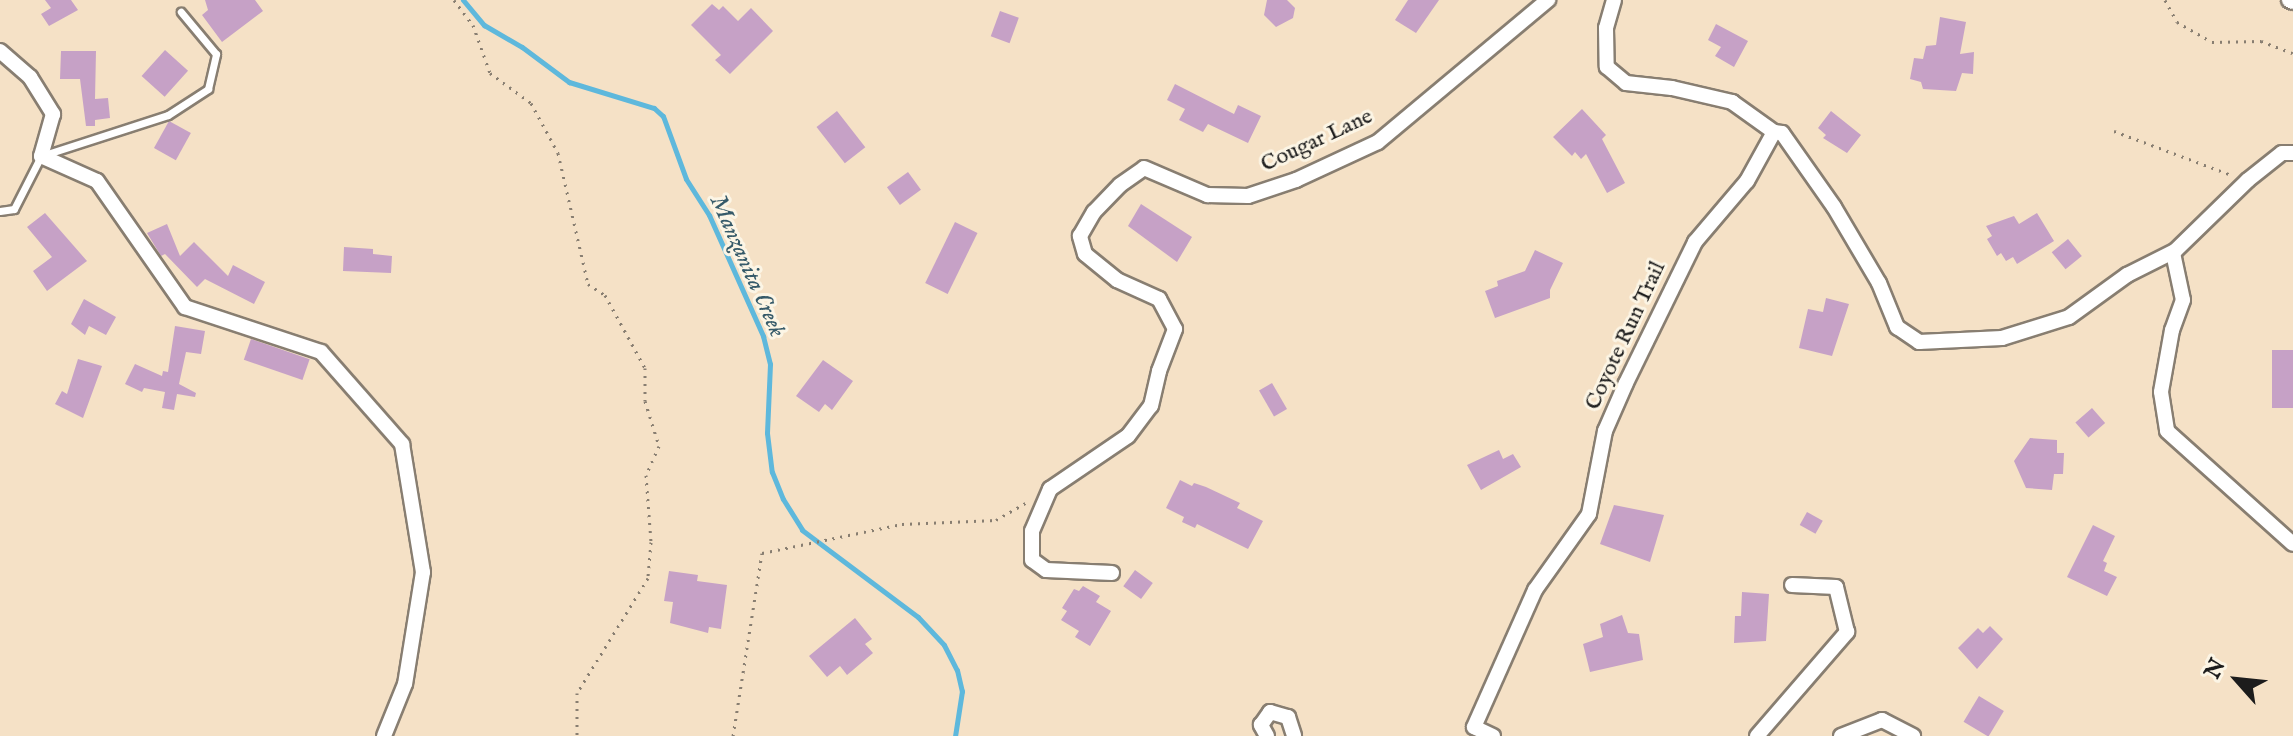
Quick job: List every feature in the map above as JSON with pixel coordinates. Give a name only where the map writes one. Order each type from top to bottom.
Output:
[{"type":"street","name":"Cougar Lane","points":[[1050,489],[1128,436],[1151,406],[1159,371],[1175,329],[1159,299],[1117,280],[1085,254],[1080,236],[1094,212],[1120,185],[1144,168],[1207,195],[1248,196],[1296,180],[1378,142],[1548,0]]},
{"type":"street","points":[[1614,0],[1606,28],[1607,67],[1626,83],[1672,88],[1732,102],[1778,132],[1872,270],[1897,327],[1919,342],[2002,338],[2069,317],[2127,275],[2173,253],[2248,180],[2282,153],[2293,153]]},
{"type":"street","points":[[0,51],[30,77],[53,114],[41,156],[97,181],[185,307],[321,352],[402,444],[423,572],[405,684],[384,736]]},
{"type":"street","name":"Coyote Run Trail","points":[[1493,736],[1473,732],[1535,590],[1589,514],[1605,431],[1695,242],[1747,181],[1778,132]]},
{"type":"street","points":[[2173,253],[2183,300],[2172,330],[2161,392],[2167,431],[2293,544]]},
{"type":"street","points":[[1050,489],[1032,531],[1032,560],[1046,570],[1112,573]]},
{"type":"street","points":[[1757,736],[1847,632],[1836,587],[1792,585]]},
{"type":"street","points":[[1267,736],[1261,725],[1270,712],[1288,717],[1294,736]]},
{"type":"street","points":[[1841,736],[1882,720],[1913,736]]},
{"type":"lane","points":[[0,211],[14,209],[41,156],[168,115],[208,89],[216,54],[181,12]]},
{"type":"path","points":[[454,0],[473,25],[490,73],[531,103],[558,153],[588,284],[605,295],[645,368],[645,401],[659,446],[646,475],[651,542],[648,578],[577,693],[577,736]]},
{"type":"path","points":[[2165,0],[2177,22],[2212,42],[2261,41],[2293,53]]},
{"type":"path","points":[[2114,131],[2248,180]]},
{"type":"path","points":[[733,736],[762,553],[902,524],[996,520],[1050,489]]},
{"type":"building","points":[[45,0],[71,0],[78,10],[49,26],[41,14],[51,8]]},
{"type":"building","points":[[205,0],[255,0],[263,11],[222,42],[202,15],[208,10]]},
{"type":"building","points":[[1267,0],[1287,0],[1295,8],[1293,18],[1276,27],[1264,15]]},
{"type":"building","points":[[1408,0],[1439,0],[1416,33],[1395,20]]},
{"type":"building","points":[[712,4],[719,10],[723,6],[738,21],[751,8],[773,31],[730,74],[715,60],[721,55],[691,25]]},
{"type":"building","points":[[1000,11],[1019,18],[1010,43],[991,36]]},
{"type":"building","points":[[1940,17],[1966,22],[1960,54],[1974,52],[1973,74],[1962,73],[1956,91],[1923,89],[1921,82],[1910,79],[1914,58],[1923,59],[1926,46],[1936,45]]},
{"type":"building","points":[[1716,24],[1748,41],[1734,67],[1715,56],[1721,47],[1708,40]]},
{"type":"building","points":[[165,50],[188,71],[165,97],[142,76]]},
{"type":"building","points":[[61,51],[96,51],[95,99],[108,98],[110,118],[95,120],[95,126],[86,126],[80,79],[60,79]]},
{"type":"building","points":[[1175,84],[1234,114],[1238,105],[1261,116],[1248,143],[1208,124],[1203,132],[1179,120],[1185,109],[1167,100]]},
{"type":"building","points":[[1582,109],[1606,135],[1602,139],[1625,183],[1607,193],[1586,154],[1581,159],[1575,152],[1572,156],[1553,137]]},
{"type":"building","points":[[837,111],[865,147],[845,163],[817,127]]},
{"type":"building","points":[[1831,111],[1861,135],[1847,153],[1823,138],[1826,135],[1818,128]]},
{"type":"building","points":[[169,121],[191,133],[176,160],[154,148]]},
{"type":"building","points":[[908,172],[921,190],[900,205],[887,187]]},
{"type":"building","points":[[1141,204],[1192,237],[1177,262],[1128,226]]},
{"type":"building","points":[[45,213],[87,261],[47,291],[33,271],[52,257],[27,227]]},
{"type":"building","points":[[2037,213],[2054,241],[2017,264],[2013,257],[2006,261],[2001,253],[1997,256],[1987,239],[1992,236],[1986,226],[2014,216],[2019,224]]},
{"type":"building","points":[[955,222],[977,233],[948,294],[925,283]]},
{"type":"building","points":[[167,224],[180,256],[194,242],[228,276],[233,265],[265,282],[254,304],[205,279],[197,287],[165,254],[161,256],[147,233]]},
{"type":"building","points":[[2068,239],[2082,256],[2066,269],[2052,252]]},
{"type":"building","points":[[344,247],[373,249],[373,254],[392,256],[391,273],[343,271]]},
{"type":"building","points":[[1535,250],[1563,263],[1550,290],[1550,298],[1495,318],[1485,291],[1498,286],[1497,281],[1525,271]]},
{"type":"building","points":[[1826,298],[1849,304],[1832,356],[1799,348],[1808,309],[1823,312]]},
{"type":"building","points":[[84,299],[116,317],[106,335],[89,326],[85,335],[71,324]]},
{"type":"building","points":[[175,326],[205,331],[201,354],[186,352],[179,384],[196,393],[195,397],[177,394],[174,410],[162,408],[165,392],[144,388],[142,392],[125,384],[135,364],[162,376],[163,371],[168,372]]},
{"type":"building","points":[[251,339],[310,359],[302,380],[244,360]]},
{"type":"building","points":[[2272,350],[2293,350],[2293,408],[2272,408]]},
{"type":"building","points":[[78,359],[102,366],[83,418],[55,404],[62,391],[67,394]]},
{"type":"building","points":[[823,360],[853,381],[832,410],[825,404],[819,412],[796,396]]},
{"type":"building","points":[[1272,383],[1287,409],[1274,416],[1259,390]]},
{"type":"building","points":[[2092,408],[2105,423],[2089,438],[2075,422]]},
{"type":"building","points":[[2030,438],[2057,440],[2057,453],[2064,453],[2063,474],[2054,474],[2052,490],[2026,488],[2014,461]]},
{"type":"building","points":[[1499,450],[1503,459],[1513,454],[1521,467],[1481,490],[1467,465]]},
{"type":"building","points":[[1180,480],[1192,486],[1194,483],[1206,487],[1240,503],[1237,508],[1263,521],[1248,549],[1197,524],[1195,528],[1182,522],[1184,517],[1166,508]]},
{"type":"building","points":[[1614,505],[1664,515],[1650,562],[1600,544]]},
{"type":"building","points":[[1807,512],[1823,521],[1815,534],[1800,525]]},
{"type":"building","points":[[2093,525],[2115,536],[2103,561],[2107,563],[2104,571],[2117,577],[2107,596],[2067,577]]},
{"type":"building","points":[[1135,570],[1153,583],[1141,599],[1123,586]]},
{"type":"building","points":[[669,571],[698,575],[697,581],[727,585],[721,629],[709,627],[708,633],[670,623],[673,602],[664,601]]},
{"type":"building","points":[[1083,586],[1100,596],[1096,602],[1111,611],[1090,646],[1075,637],[1079,631],[1061,620],[1067,611],[1062,608],[1074,589],[1079,591]]},
{"type":"building","points":[[1742,592],[1769,594],[1766,641],[1734,643],[1735,616],[1741,616]]},
{"type":"building","points":[[1622,615],[1628,633],[1639,634],[1643,660],[1590,672],[1583,644],[1603,637],[1600,624]]},
{"type":"building","points":[[855,618],[872,639],[865,644],[873,653],[847,675],[840,666],[827,677],[809,656]]},
{"type":"building","points":[[1990,626],[2003,639],[1977,669],[1958,648],[1978,628],[1983,633]]},
{"type":"building","points":[[1979,696],[2004,711],[1989,736],[1964,722]]},
{"type":"waterway","name":"Manzanita Creek","points":[[463,0],[484,25],[522,47],[569,82],[654,108],[663,116],[686,179],[709,215],[763,336],[770,364],[767,433],[772,472],[783,499],[802,530],[918,617],[944,645],[957,670],[962,691],[955,736]]}]
